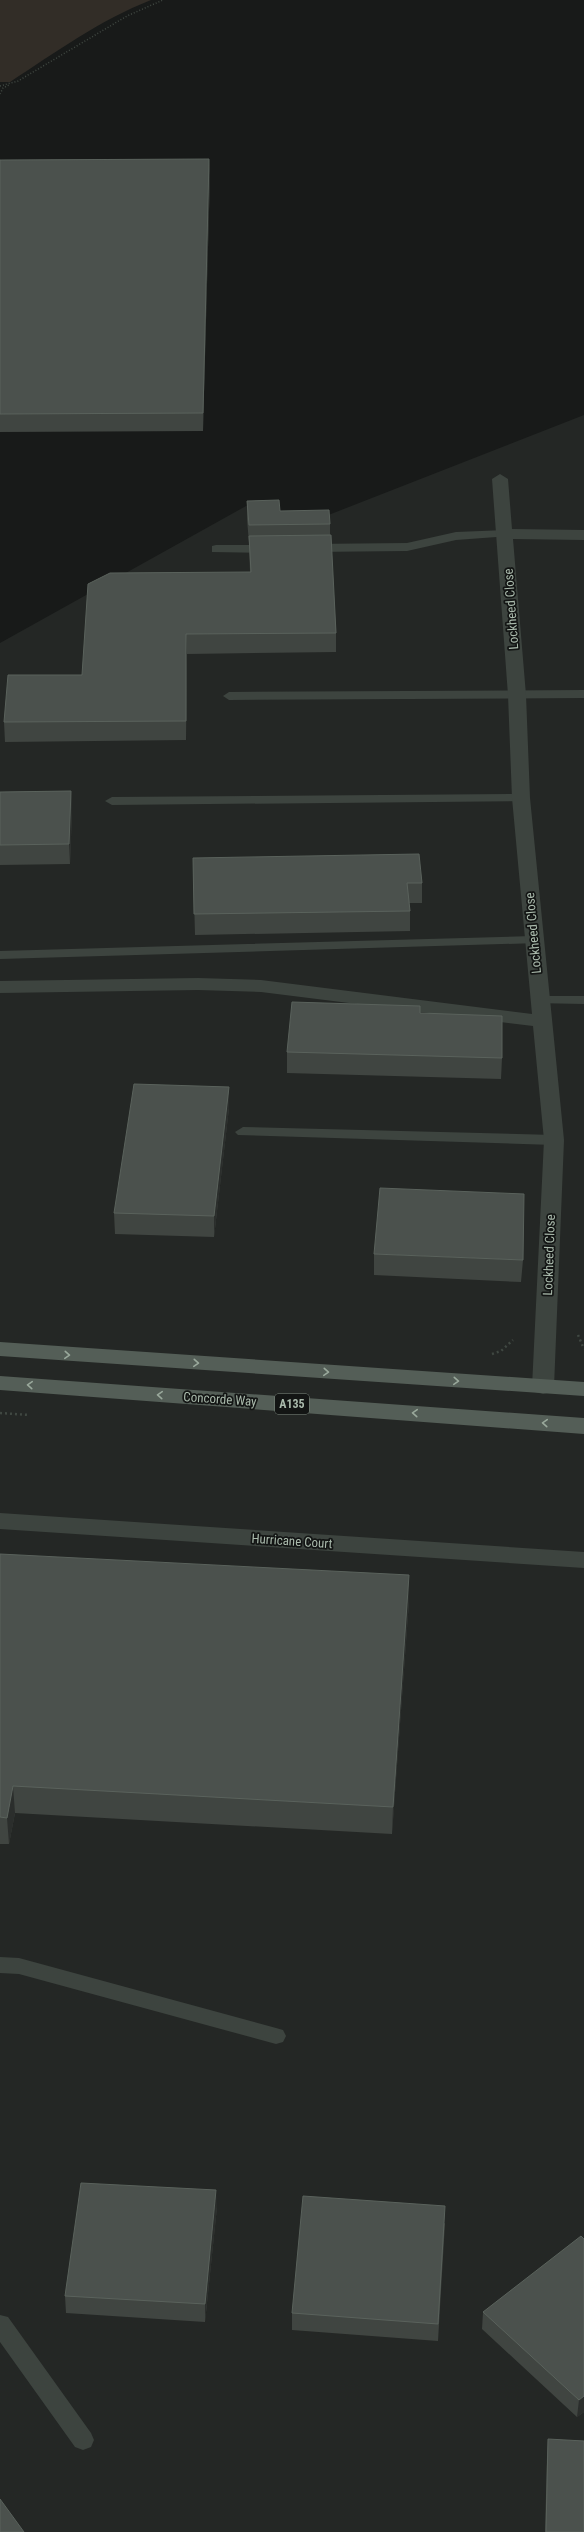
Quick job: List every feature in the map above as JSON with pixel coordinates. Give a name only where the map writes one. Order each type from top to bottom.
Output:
[{"type":"main road","points":[[0,1349],[584,1389]]},
{"type":"main road","name":"Concorde Way","points":[[0,1383],[584,1426]]},
{"type":"street","name":"Lockheed Close","points":[[500,479],[506,534],[517,695],[522,798],[533,940],[554,1140],[542,1386]]},
{"type":"street","points":[[506,534],[584,535]]},
{"type":"street","points":[[0,988],[198,984],[261,986],[541,1021]]},
{"type":"street","name":"Hurricane Court","points":[[0,1521],[584,1560]]},
{"type":"lane","points":[[296,548],[407,547],[456,536],[506,534]]},
{"type":"lane","points":[[216,549],[280,548]]},
{"type":"lane","points":[[229,696],[584,694]]},
{"type":"lane","points":[[112,801],[522,798]]},
{"type":"lane","points":[[0,955],[533,940]]},
{"type":"lane","points":[[539,1000],[584,1000]]},
{"type":"lane","points":[[243,1132],[554,1140]]},
{"type":"lane","points":[[0,1965],[19,1966],[276,2036]]},
{"type":"lane","points":[[0,2324],[84,2440]]},
{"type":"path","points":[[0,94],[3,88],[127,16],[163,0]]},
{"type":"path","points":[[0,86],[11,84]]},
{"type":"shaded area","points":[[0,0],[151,0],[96,27],[10,82],[0,82]]},
{"type":"shaded area","points":[[584,415],[584,2532],[0,2532],[0,643],[255,501],[308,523]]},
{"type":"building","points":[[209,159],[203,413],[0,414],[0,160]]},
{"type":"building","points":[[279,500],[280,511],[329,510],[330,524],[249,525],[247,501]]},
{"type":"building","points":[[331,535],[336,633],[186,634],[186,721],[4,722],[8,675],[82,675],[88,584],[110,573],[251,572],[249,536]]},
{"type":"building","points":[[71,791],[69,844],[0,845],[0,792]]},
{"type":"building","points":[[419,854],[422,883],[407,883],[410,911],[194,914],[193,858]]},
{"type":"building","points":[[292,1002],[420,1006],[420,1013],[502,1016],[502,1058],[287,1052]]},
{"type":"building","points":[[134,1084],[229,1087],[214,1216],[114,1213]]},
{"type":"building","points":[[380,1188],[524,1194],[523,1260],[374,1254]]},
{"type":"building","points":[[0,1554],[409,1575],[393,1807],[13,1786],[7,1818],[0,1817]]},
{"type":"building","points":[[81,2183],[216,2190],[205,2304],[65,2296]]},
{"type":"building","points":[[303,2196],[445,2206],[438,2324],[292,2313]]},
{"type":"building","points":[[581,2236],[584,2239],[584,2396],[579,2400],[483,2312]]},
{"type":"building","points":[[548,2439],[584,2441],[584,2532],[546,2532]]},
{"type":"building","points":[[0,2499],[24,2532],[0,2532]]}]
